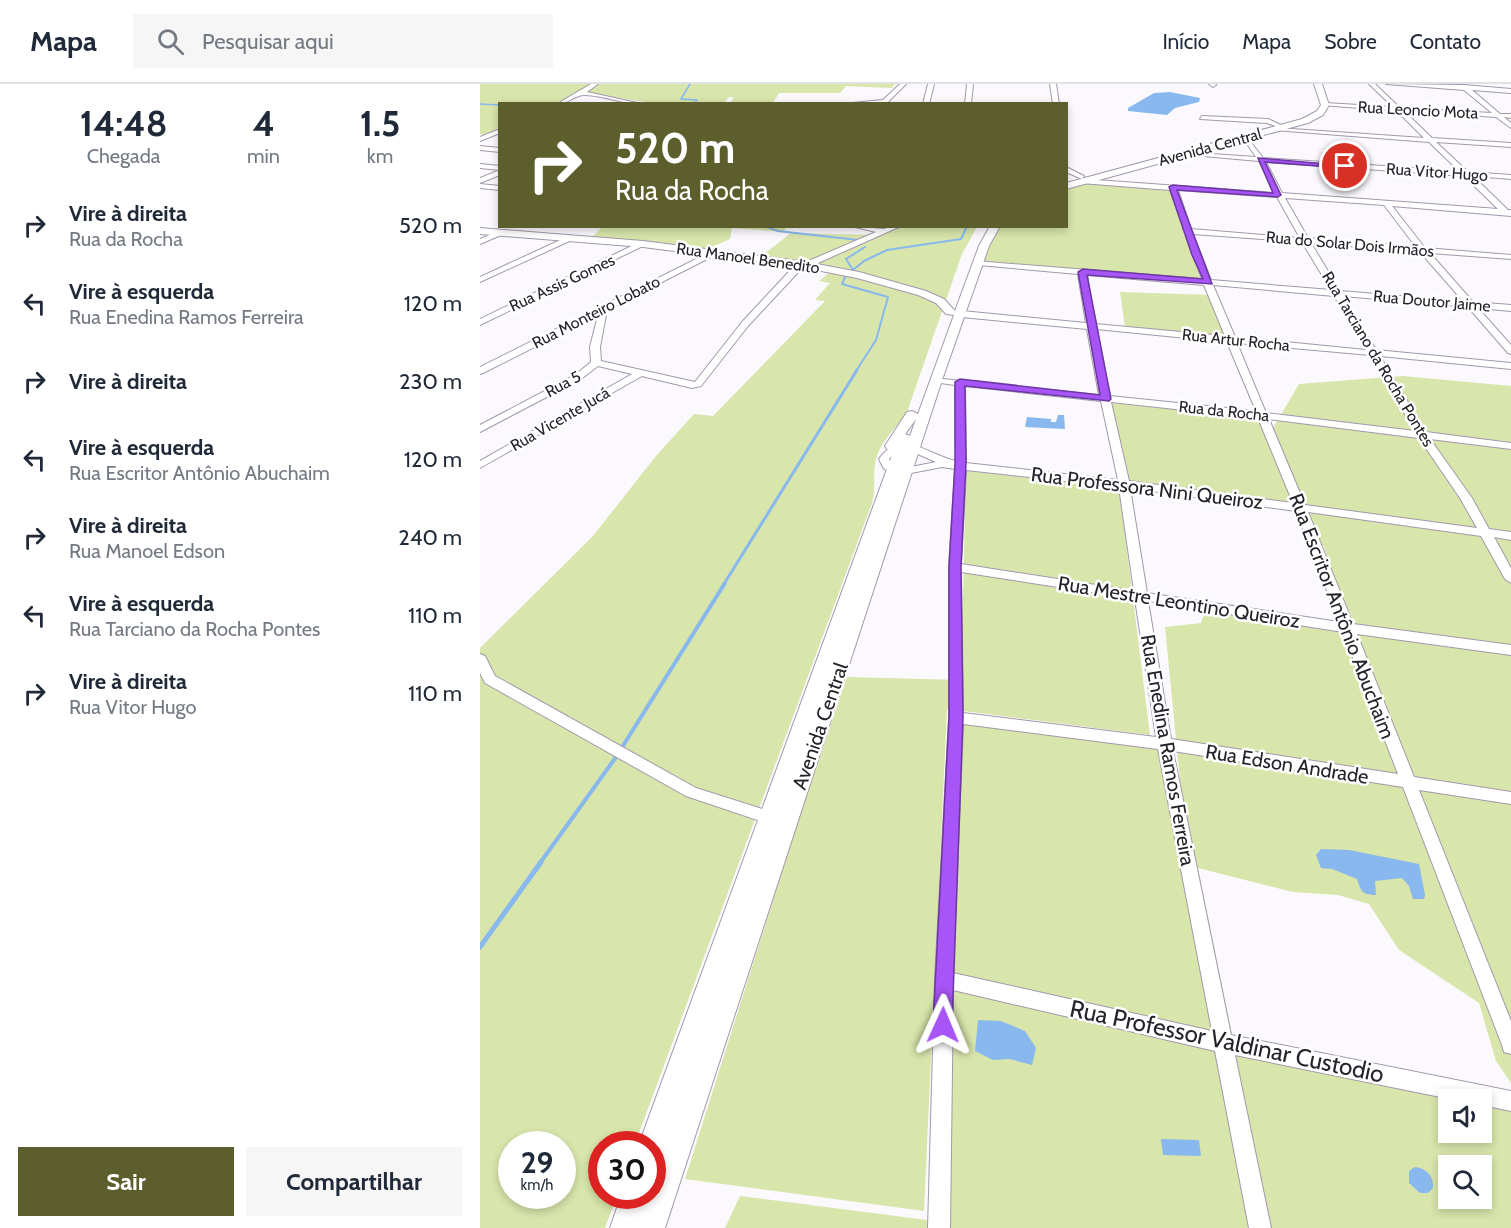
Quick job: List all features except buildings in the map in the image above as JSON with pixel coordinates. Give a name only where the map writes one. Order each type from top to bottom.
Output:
[{"type":"main road","name":"Avenida Central","points":[[1081,179],[1278,128],[1315,110],[1318,100],[1311,84]]},
{"type":"main road","points":[[1318,84],[1325,105]]},
{"type":"main road","name":"Avenida Central","points":[[1068,182],[1246,138],[1317,115],[1325,105]]},
{"type":"main road","name":"Avenida Central","points":[[658,1131],[769,818],[936,380],[956,313],[957,295],[972,251],[985,228]]},
{"type":"main road","name":"Avenida Central","points":[[957,295],[978,263],[995,228]]},
{"type":"main road","name":"Rua Manoel Benedito","points":[[480,231],[498,230],[643,244],[804,265],[859,275],[922,293],[940,301],[956,313]]},
{"type":"main road","name":"Rua Manoel Benedito","points":[[922,293],[957,295]]},
{"type":"main road","name":"Avenida Central","points":[[905,457],[899,432],[912,415],[956,313]]},
{"type":"main road","name":"Avenida Central","points":[[651,1228],[890,498]]},
{"type":"main road","points":[[624,1228],[631,1209]]},
{"type":"street","points":[[564,102],[595,84]]},
{"type":"street","points":[[884,102],[903,84]]},
{"type":"street","points":[[926,102],[931,84]]},
{"type":"street","points":[[968,102],[970,84]]},
{"type":"street","points":[[1053,84],[1056,102]]},
{"type":"street","points":[[1372,84],[1428,140],[1509,214]]},
{"type":"street","name":"Rua Leoncio Mota","points":[[1389,84],[1462,86],[1511,91]]},
{"type":"street","points":[[1462,86],[1511,126]]},
{"type":"street","points":[[582,93],[629,102]]},
{"type":"street","name":"Rua Leoncio Mota","points":[[1325,105],[1511,116]]},
{"type":"street","points":[[1202,118],[1257,120],[1278,128],[1511,145]]},
{"type":"street","points":[[480,139],[498,132]]},
{"type":"street","name":"Rua Tarciano da Rocha Pontes","points":[[1246,138],[1261,159],[1278,195],[1423,436],[1466,498],[1511,579]]},
{"type":"street","points":[[480,148],[498,150]]},
{"type":"street","name":"Rua Vitor Hugo","points":[[1183,154],[1511,177]]},
{"type":"street","points":[[480,166],[498,170]]},
{"type":"street","points":[[1068,170],[1081,179],[1509,214]]},
{"type":"street","points":[[480,182],[498,171]]},
{"type":"street","points":[[480,186],[498,188]]},
{"type":"street","name":"Rua Escritor Antônio Abuchaim","points":[[1173,187],[1196,255],[1301,508],[1511,1045]]},
{"type":"street","points":[[1386,203],[1415,241],[1511,351]]},
{"type":"street","points":[[874,228],[886,232]]},
{"type":"street","points":[[596,363],[692,385],[698,384],[745,324],[804,265],[893,228]]},
{"type":"street","points":[[480,242],[498,230]]},
{"type":"street","name":"Rua do Solar Dois Irmãos","points":[[1189,231],[1511,257]]},
{"type":"street","points":[[480,279],[572,238]]},
{"type":"street","name":"Rua Assis Gomes","points":[[480,322],[643,244]]},
{"type":"street","name":"Rua Monteiro Lobato","points":[[480,371],[712,253]]},
{"type":"street","name":"Rua Doutor Jaime","points":[[978,263],[1511,308]]},
{"type":"street","name":"Rua Enedina Ramos Ferreira","points":[[1083,272],[1124,484],[1164,744],[1260,1228]]},
{"type":"street","name":"Rua 5","points":[[480,429],[578,377],[596,363],[595,347],[603,310]]},
{"type":"street","name":"Rua Artur Rocha","points":[[956,313],[1511,366]]},
{"type":"street","points":[[480,360],[493,364]]},
{"type":"street","name":"Rua Vicente Jucá","points":[[480,465],[640,373]]},
{"type":"street","name":"Rua da Rocha","points":[[936,380],[1262,415],[1511,446]]},
{"type":"street","points":[[939,1228],[944,980],[956,717],[955,567],[961,466],[960,382]]},
{"type":"street","points":[[905,457],[961,466]]},
{"type":"street","points":[[905,457],[961,466]]},
{"type":"street","name":"Rua Professora Nini Queiroz","points":[[961,466],[1124,484],[1511,536]]},
{"type":"street","name":"Rua Mestre Leontino Queiroz","points":[[955,567],[1346,628],[1511,650]]},
{"type":"street","points":[[480,659],[490,679],[663,777],[691,792],[769,818]]},
{"type":"street","name":"Rua Edson Andrade","points":[[956,717],[1164,744],[1511,798]]},
{"type":"street","name":"Rua Professor Valdinar Custodio","points":[[944,980],[1223,1043],[1511,1101]]},
{"type":"green space","points":[[480,84],[895,84],[892,88],[846,86],[840,93],[779,93],[773,102],[731,102],[734,98],[729,97],[725,102],[646,102],[579,92],[558,102],[498,102],[498,128],[485,135],[480,134]]},
{"type":"green space","points":[[1084,182],[1171,188],[1208,281],[986,261],[984,258],[992,238],[999,228],[1068,228],[1068,187]]},
{"type":"green space","points":[[601,228],[732,228],[730,239],[707,249],[592,237]]},
{"type":"green space","points":[[732,228],[786,228],[783,232]]},
{"type":"green space","points":[[892,228],[976,228],[962,254],[906,415],[879,450],[874,469],[872,503],[640,1131],[588,1131],[588,1209],[612,1209],[605,1228],[480,1228],[480,648],[593,536],[656,456],[694,414],[713,416],[825,301],[815,300],[830,283],[819,281],[835,268],[760,257],[791,233],[882,235]]},
{"type":"green space","points":[[1120,292],[1211,295],[1224,336],[1125,327]]},
{"type":"green space","points":[[1403,376],[1511,386],[1511,1083],[1496,1061],[1479,1003],[1399,950],[1369,904],[1338,895],[1293,892],[1198,868],[1233,1039],[1490,1089],[1438,1089],[1438,1143],[1492,1143],[1492,1089],[1511,1093],[1511,1228],[943,1228],[961,724],[1159,748],[1182,801],[1165,627],[1201,623],[1208,603],[1356,624],[1339,595],[1324,547],[1289,504],[1128,482],[1111,403],[1260,417],[1270,433],[1299,384]]},
{"type":"green space","points":[[966,471],[1119,486],[1150,735],[947,709],[924,1211],[685,1179],[793,837],[847,677],[961,680]]},
{"type":"green space","points":[[740,1196],[927,1220],[927,1228],[725,1228]]},
{"type":"water","points":[[1170,92],[1200,98],[1199,102],[1175,108],[1167,115],[1128,111],[1128,108],[1154,93]]},
{"type":"water","points":[[1058,415],[1064,415],[1065,429],[1025,427],[1027,417],[1051,419],[1051,422],[1056,422]]},
{"type":"water","points":[[1321,849],[1349,850],[1419,864],[1424,899],[1413,899],[1409,886],[1402,878],[1375,881],[1376,895],[1365,893],[1361,890],[1357,879],[1332,869],[1321,868],[1316,855]]},
{"type":"water","points":[[978,1020],[1001,1021],[1025,1031],[1036,1048],[1032,1065],[1010,1059],[993,1060],[975,1051]]},
{"type":"water","points":[[1161,1139],[1199,1140],[1201,1156],[1163,1155]]},
{"type":"water","points":[[1415,1167],[1426,1171],[1431,1176],[1433,1188],[1428,1193],[1420,1193],[1409,1183],[1409,1171]]},
{"type":"waterway","points":[[690,84],[681,99],[697,100],[696,102]]},
{"type":"waterway","points":[[480,104],[498,105]]},
{"type":"waterway","points":[[770,228],[778,231],[858,240]]},
{"type":"waterway","points":[[865,247],[846,259],[853,270],[864,261],[887,250],[961,239],[966,228]]},
{"type":"waterway","points":[[846,275],[842,284],[888,297],[876,340],[856,371]]},
{"type":"waterway","points":[[724,584],[857,370]]},
{"type":"waterway","points":[[621,749],[725,583]]},
{"type":"waterway","points":[[540,863],[616,757]]},
{"type":"waterway","points":[[480,947],[541,862]]},
{"type":"route","points":[[943,1025],[956,717],[955,567],[961,463],[960,382],[1106,399],[1097,361],[1083,272],[1209,282],[1196,255],[1173,187],[1278,195],[1261,159],[1345,166]]}]
